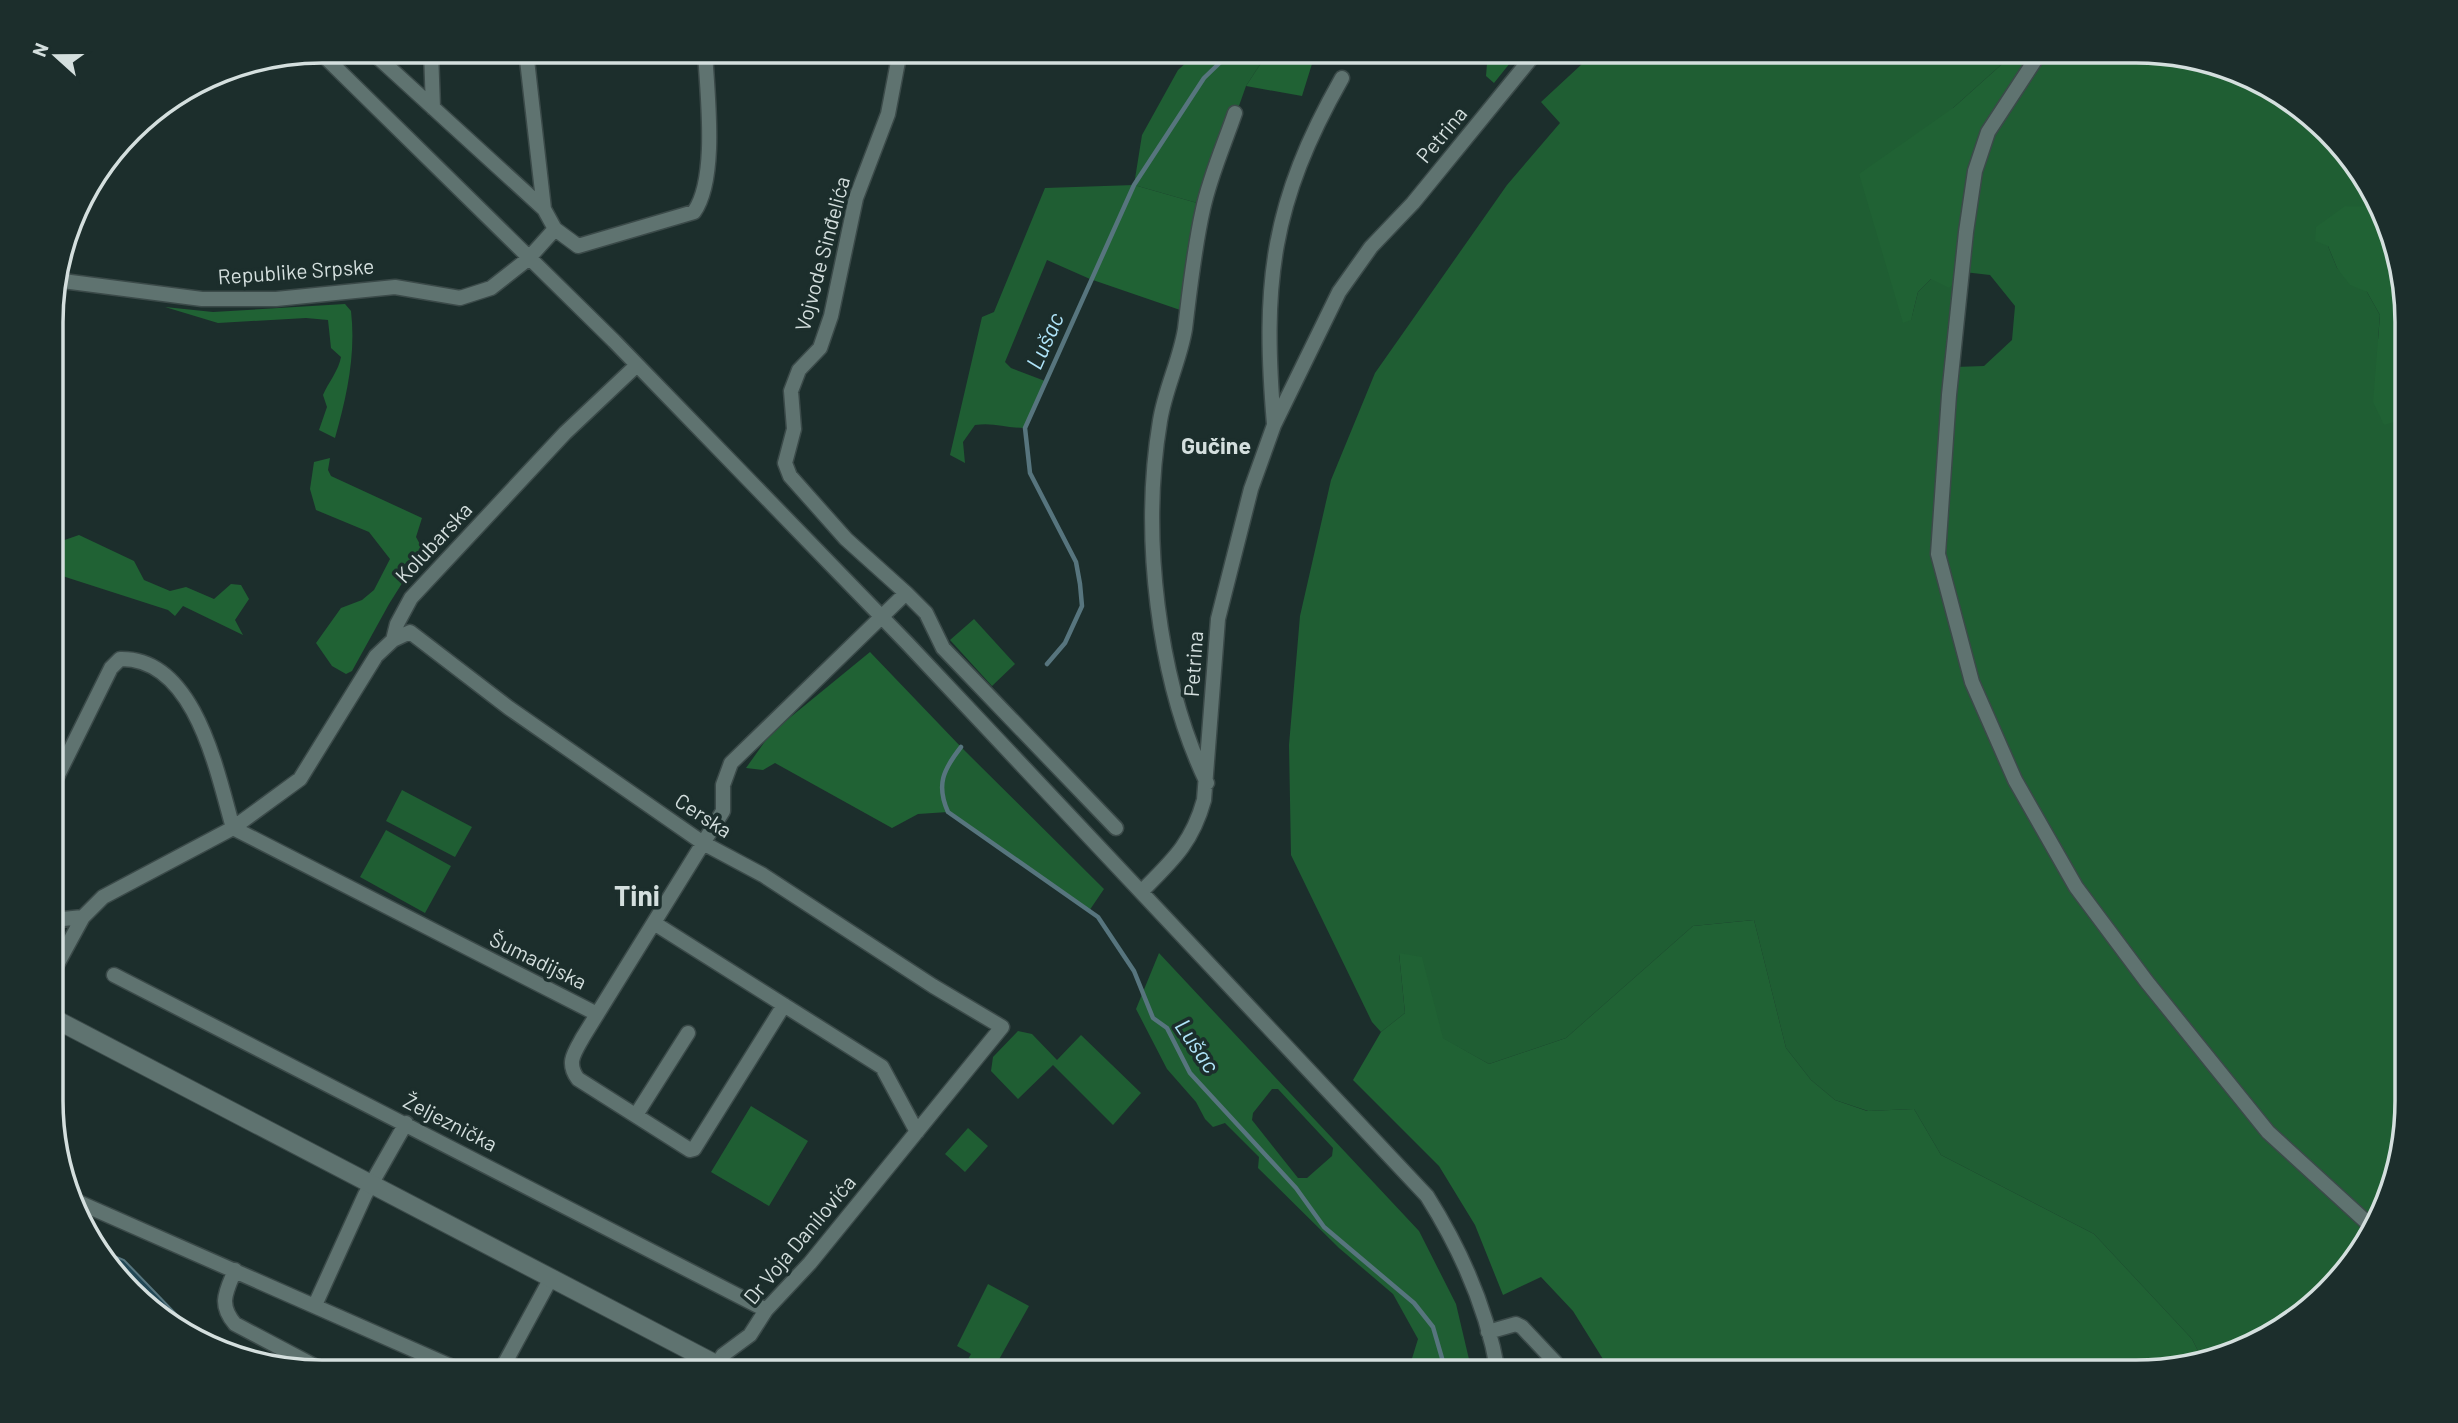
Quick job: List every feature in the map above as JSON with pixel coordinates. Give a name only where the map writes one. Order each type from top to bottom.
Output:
[{"type":"street","points":[[331,63],[637,365],[881,617],[1427,1196],[1454,1239],[1475,1290],[1495,1360]]},
{"type":"street","points":[[384,63],[544,209],[555,229],[578,246],[694,212],[702,201],[707,162],[705,63]]},
{"type":"street","points":[[431,63],[433,108]]},
{"type":"street","points":[[527,63],[544,209]]},
{"type":"street","name":"Vojvode Sinđelića","points":[[898,63],[888,114],[856,198],[831,316],[820,348],[799,370],[791,391],[794,429],[785,463],[790,476],[846,539],[906,593]]},
{"type":"street","name":"Petrina","points":[[1142,891],[1184,849],[1198,822],[1207,784],[1218,619],[1251,489],[1274,425],[1339,292],[1371,247],[1413,203],[1527,63]]},
{"type":"street","points":[[2033,63],[1988,132],[1975,171],[1949,396],[1938,554],[1972,681],[2015,780],[2076,887],[2147,982],[2268,1132],[2366,1219]]},
{"type":"street","name":"Petrina","points":[[1274,425],[1268,331],[1270,277],[1280,225],[1315,124],[1342,78]]},
{"type":"street","points":[[1207,784],[1181,714],[1161,619],[1153,529],[1153,467],[1160,417],[1184,330],[1188,284],[1204,205],[1235,113]]},
{"type":"street","name":"Republike Srpske","points":[[66,281],[202,299],[276,299],[395,287],[460,298],[491,288],[528,259],[555,229]]},
{"type":"street","name":"Kolubarska","points":[[63,954],[83,917],[103,897],[233,828],[300,779],[376,656],[393,640],[397,624],[411,598],[565,433],[637,365]]},
{"type":"street","points":[[597,1014],[723,811],[723,785],[731,763],[906,593],[926,613],[943,648],[1116,828]]},
{"type":"street","name":"Cerska","points":[[393,640],[410,632],[509,708],[703,843],[763,876],[933,986],[1002,1027]]},
{"type":"street","points":[[63,765],[111,668],[120,659],[133,659],[159,670],[184,692],[200,724],[233,828]]},
{"type":"street","name":"Šumadijska","points":[[233,828],[597,1014],[571,1058],[570,1069],[578,1079],[690,1150],[694,1149],[784,1005]]},
{"type":"street","points":[[63,919],[83,917]]},
{"type":"street","points":[[654,923],[882,1067],[918,1132]]},
{"type":"street","name":"Željeznička","points":[[114,975],[766,1310]]},
{"type":"street","points":[[63,1023],[551,1278],[702,1360]]},
{"type":"street","name":"Dr Voja Danilovića","points":[[722,1360],[723,1355],[750,1335],[766,1310],[810,1263],[1002,1027]]},
{"type":"street","points":[[636,1115],[688,1033]]},
{"type":"street","points":[[315,1305],[371,1184],[406,1123]]},
{"type":"street","points":[[85,1205],[437,1360]]},
{"type":"street","points":[[89,1214],[92,1208]]},
{"type":"street","points":[[235,1270],[223,1300],[227,1315],[236,1324],[301,1359]]},
{"type":"street","points":[[507,1360],[551,1278]]},
{"type":"street","points":[[1488,1332],[1516,1324],[1522,1327],[1551,1360]]},
{"type":"green space","points":[[1186,63],[1261,63],[1246,86],[1204,205],[1134,185],[1142,135],[1178,70]]},
{"type":"green space","points":[[1261,63],[1312,63],[1302,96],[1246,86]]},
{"type":"green space","points":[[1487,63],[1510,63],[1494,83],[1486,76]]},
{"type":"green space","points":[[1583,63],[2003,63],[1953,108],[1911,320],[1918,292],[1931,279],[1960,277],[1936,554],[1971,682],[2075,888],[2266,1133],[2364,1222],[2331,1272],[2307,1296],[2280,1316],[2235,1340],[2199,1352],[2192,1339],[2094,1234],[1941,1155],[1914,1109],[1868,1111],[1835,1100],[1811,1080],[1786,1048],[1754,920],[1693,926],[1566,1038],[1489,1064],[1442,1038],[1399,953],[1405,1013],[1381,1032],[1372,1022],[1291,855],[1289,745],[1300,616],[1331,480],[1375,373],[1507,185],[1560,123],[1541,102]]},
{"type":"green space","points":[[2003,63],[2030,64],[1987,131],[1960,277],[1949,288],[1931,279],[1918,292],[1911,320],[1903,323],[1859,174],[1953,108]]},
{"type":"green space","points":[[2035,63],[2136,63],[2186,68],[2219,77],[2250,90],[2307,127],[2341,164],[2369,210],[2328,246],[2337,268],[2367,292],[2380,315],[2378,340],[2395,399],[2395,1101],[2393,1134],[2386,1168],[2366,1219],[2269,1131],[2078,886],[2016,779],[1974,681],[1940,554],[1955,367],[1984,366],[2012,340],[2015,306],[1990,275],[1964,272],[1968,232],[1990,133]]},
{"type":"green space","points":[[1134,185],[1090,279],[1047,260],[1005,362],[1011,368],[1045,381],[1025,428],[975,425],[963,442],[965,463],[950,455],[982,317],[994,312],[1045,188]]},
{"type":"green space","points":[[1134,185],[1204,205],[1186,312],[1090,279]]},
{"type":"green space","points":[[2345,206],[2367,207],[2375,223],[2386,255],[2393,289],[2395,422],[2384,425],[2373,402],[2380,315],[2367,292],[2350,285],[2337,268],[2328,246],[2315,241],[2316,227]]},
{"type":"green space","points":[[345,304],[351,311],[351,359],[347,391],[335,438],[319,430],[327,407],[323,395],[341,357],[331,348],[328,320],[306,318],[218,323],[165,307],[213,312]]},
{"type":"green space","points":[[330,458],[328,470],[331,476],[422,518],[416,537],[423,550],[352,671],[346,674],[332,666],[316,643],[341,608],[362,600],[374,590],[390,559],[369,532],[316,510],[310,489],[314,462]]},
{"type":"green space","points":[[79,535],[134,561],[144,580],[170,591],[186,587],[214,599],[231,584],[241,585],[249,599],[235,620],[243,635],[183,606],[175,616],[168,610],[63,576],[63,541]]},
{"type":"green space","points":[[974,619],[1015,664],[992,686],[950,640]]},
{"type":"green space","points":[[870,652],[961,747],[943,778],[942,794],[948,812],[918,814],[892,828],[775,763],[763,770],[746,768],[771,733]]},
{"type":"green space","points":[[961,747],[1104,889],[1089,911],[948,812],[942,794],[943,778]]},
{"type":"green space","points":[[402,790],[472,827],[455,857],[386,821]]},
{"type":"green space","points":[[386,830],[451,866],[425,913],[360,877]]},
{"type":"green space","points":[[1754,920],[1786,1048],[1811,1080],[1835,1100],[1867,1111],[1914,1109],[1941,1155],[2094,1234],[2192,1339],[2199,1352],[2169,1358],[2136,1360],[1604,1360],[1573,1311],[1541,1277],[1503,1295],[1475,1225],[1439,1166],[1353,1080],[1381,1032],[1405,1013],[1399,953],[1422,957],[1443,1038],[1489,1064],[1566,1038],[1693,926]]},
{"type":"green space","points":[[1159,953],[1419,1231],[1456,1304],[1469,1360],[1412,1360],[1418,1339],[1393,1294],[1339,1248],[1258,1168],[1259,1157],[1225,1123],[1213,1127],[1205,1119],[1196,1102],[1167,1069],[1136,1009]],"holes":[[[1272,1089],[1278,1089],[1333,1148],[1332,1156],[1307,1178],[1298,1178],[1252,1120],[1253,1113]]]},
{"type":"green space","points":[[1018,1031],[1032,1034],[1057,1060],[1081,1035],[1141,1093],[1113,1125],[1053,1065],[1018,1099],[991,1071],[993,1057]]},
{"type":"green space","points":[[751,1106],[808,1141],[769,1206],[711,1172]]},
{"type":"green space","points":[[968,1128],[988,1146],[965,1172],[945,1154]]},
{"type":"green space","points":[[988,1284],[1029,1306],[999,1360],[968,1360],[971,1354],[957,1346]]},
{"type":"water","points":[[115,1256],[124,1260],[178,1316],[151,1296]]},
{"type":"waterway","name":"Lušac","points":[[1047,664],[1065,643],[1082,606],[1080,584],[1076,562],[1030,473],[1025,428],[1134,185],[1204,78],[1220,63]]},
{"type":"waterway","name":"Lušac","points":[[961,747],[943,778],[942,794],[948,812],[1098,917],[1134,971],[1153,1018],[1167,1028],[1190,1073],[1296,1188],[1324,1227],[1414,1303],[1433,1327],[1443,1360]]},
{"type":"district","name":"Gučine","points":[[1216,446]]},
{"type":"district","name":"Tini","points":[[637,896]]}]
